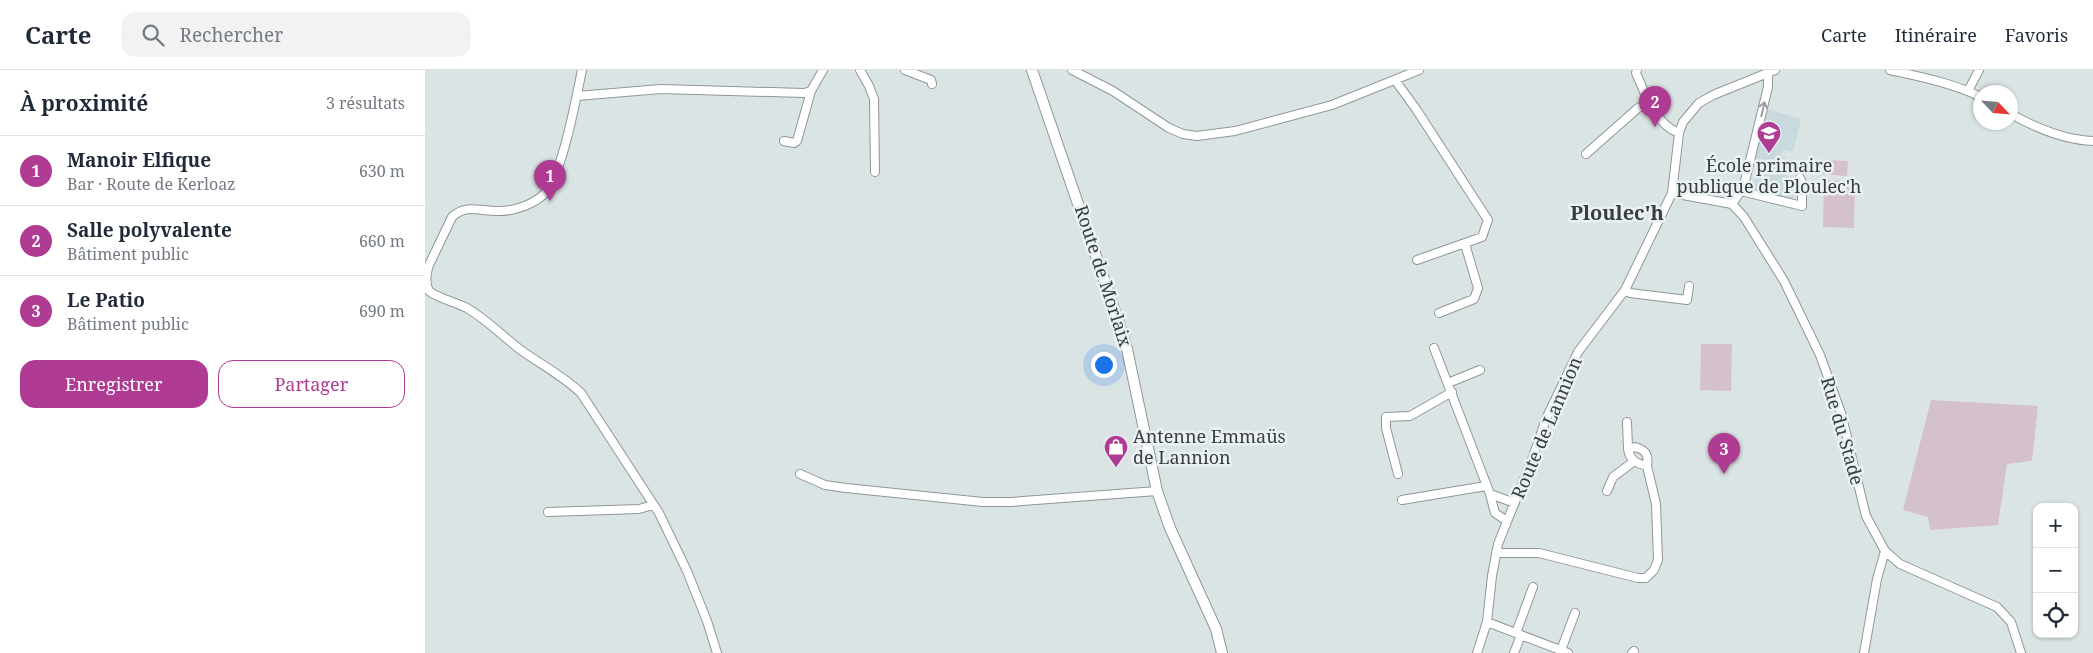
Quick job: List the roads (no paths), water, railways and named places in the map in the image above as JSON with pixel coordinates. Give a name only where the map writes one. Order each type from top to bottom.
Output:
[{"type":"main road","name":"Route de Morlaix","points":[[1032,70],[1119,322],[1127,349],[1157,491],[1170,528],[1216,629],[1222,653]]},
{"type":"street","points":[[582,70],[577,96],[555,176],[547,191],[528,204],[510,210],[497,212],[472,208],[457,212],[452,217],[429,265],[426,280],[428,291],[483,318],[524,352],[581,393],[653,505],[687,571],[707,621],[717,653]]},
{"type":"street","points":[[784,141],[797,142],[811,91],[823,70]]},
{"type":"street","points":[[860,70],[869,86],[873,99],[875,172]]},
{"type":"street","points":[[905,70],[931,80],[932,84]]},
{"type":"street","points":[[1072,70],[1113,91],[1169,128],[1183,134],[1197,136],[1235,131],[1332,105],[1419,70]]},
{"type":"street","points":[[1089,79],[1092,70]]},
{"type":"street","points":[[1891,70],[1935,80],[1973,93]]},
{"type":"street","points":[[1968,90],[1979,70]]},
{"type":"street","points":[[1635,71],[1649,103],[1663,122],[1679,133],[1683,122],[1699,103],[1731,86],[1771,71]]},
{"type":"street","points":[[1672,193],[1732,204],[1741,191],[1771,71]]},
{"type":"street","points":[[1395,80],[1488,220],[1482,237],[1417,260]]},
{"type":"street","points":[[577,96],[655,89],[804,93],[811,91]]},
{"type":"street","points":[[1586,154],[1638,108],[1649,103]]},
{"type":"street","points":[[2018,118],[2063,137],[2093,141]]},
{"type":"street","name":"Route de Lannion","points":[[1477,653],[1487,622],[1496,553],[1507,521],[1547,419],[1571,366],[1587,340],[1625,290],[1672,193],[1679,133]]},
{"type":"street","points":[[1741,191],[1802,206],[1802,183],[1799,178]]},
{"type":"street","name":"Rue du Stade","points":[[1732,204],[1744,217],[1784,281],[1820,355],[1841,413],[1866,516],[1885,551],[1900,564],[1997,607],[2011,622],[2021,653]]},
{"type":"street","points":[[1439,313],[1474,299],[1478,288],[1465,244]]},
{"type":"street","points":[[1625,290],[1630,293],[1687,300],[1689,286]]},
{"type":"street","points":[[1434,348],[1452,392],[1495,513],[1507,521]]},
{"type":"street","points":[[1448,383],[1480,370]]},
{"type":"street","points":[[1398,474],[1385,428],[1386,417],[1410,416],[1452,392]]},
{"type":"street","points":[[1627,422],[1629,456],[1633,462],[1647,466]]},
{"type":"street","points":[[1496,553],[1539,554],[1637,578],[1646,578],[1654,570],[1658,560],[1656,504],[1647,466],[1649,458],[1643,449],[1635,447],[1628,449]]},
{"type":"street","points":[[1607,491],[1613,477],[1633,462]]},
{"type":"street","points":[[800,474],[825,485],[983,502],[1034,502],[1157,491]]},
{"type":"street","points":[[1402,500],[1488,490],[1515,503]]},
{"type":"street","points":[[548,512],[639,509],[653,505]]},
{"type":"street","points":[[1864,653],[1877,579],[1885,551]]},
{"type":"street","points":[[1514,653],[1533,587]]},
{"type":"street","points":[[1487,622],[1564,652],[1575,613]]},
{"type":"place","name":"Salle polyvalente","points":[[1655,127]]},
{"type":"place","name":"École primaire publique de Ploulec'h","points":[[1769,154]]},
{"type":"place","name":"Manoir Elfique","points":[[550,201]]},
{"type":"place","name":"Antenne Emmaüs de Lannion","points":[[1116,468]]},
{"type":"place","name":"Le Patio","points":[[1724,474]]},
{"type":"district","name":"Ploulec'h","points":[[1617,213]]}]
